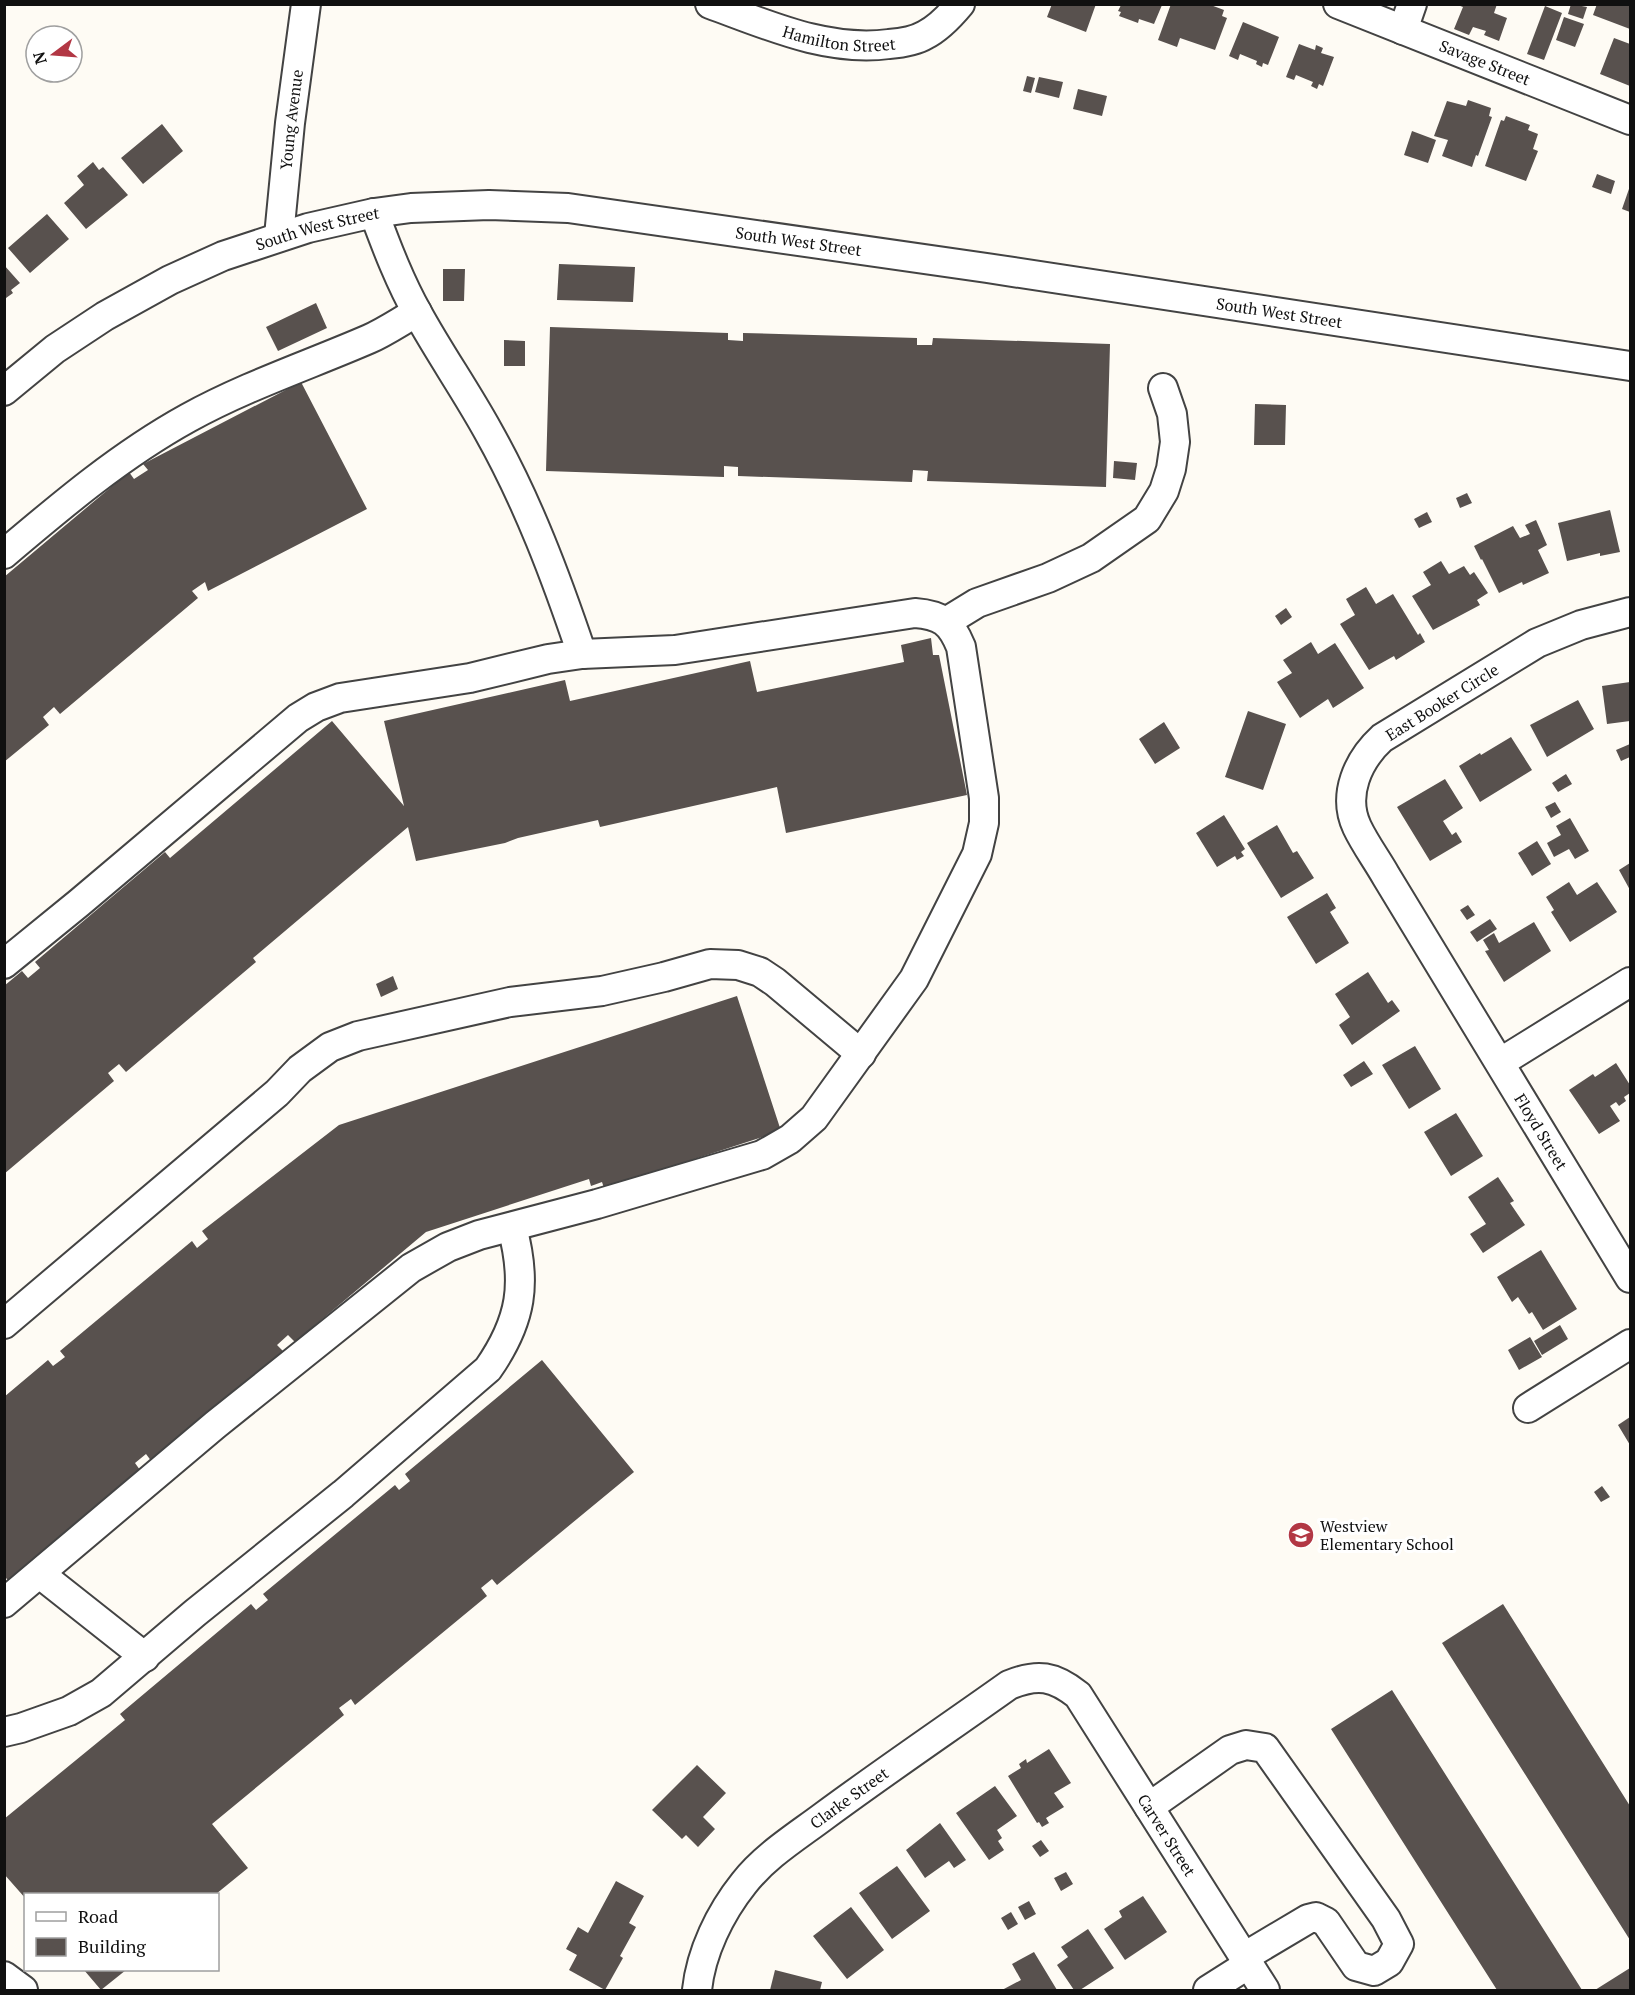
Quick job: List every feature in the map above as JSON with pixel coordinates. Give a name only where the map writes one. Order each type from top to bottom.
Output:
[{"type":"street","name":"Hamilton Street","points":[[710,4],[807,38],[844,45],[874,46],[904,42],[925,35],[944,22],[960,4]]},
{"type":"street","name":"Savage Street","points":[[1338,4],[1407,17],[1630,120]]},
{"type":"street","name":"Young Avenue","points":[[279,236],[290,123],[305,13]]},
{"type":"street","name":"South West Street","points":[[4,391],[55,349],[105,316],[170,280],[224,256],[279,236],[374,213],[411,208],[489,205],[568,208],[987,268],[1630,366]]},
{"type":"street","points":[[374,213],[390,258],[417,312],[488,431],[523,498],[555,575],[582,654]]},
{"type":"street","points":[[4,554],[67,501],[118,463],[189,418],[259,383],[371,338],[417,312]]},
{"type":"street","points":[[946,622],[977,603],[1048,578],[1091,558],[1147,519],[1164,490],[1172,469],[1175,442],[1172,414],[1163,388]]},
{"type":"street","name":"East Booker Circle","points":[[1453,985],[1356,826],[1352,804],[1354,782],[1360,765],[1372,747],[1382,738],[1538,644],[1581,625],[1630,612]]},
{"type":"street","points":[[4,964],[80,903],[298,718],[315,707],[340,698],[470,678],[548,659],[582,654],[675,650],[915,613],[933,614],[946,622],[955,631],[961,647],[984,798],[984,823],[977,854],[914,979],[814,1118],[790,1139],[762,1155],[597,1204],[479,1235],[448,1247],[411,1268],[215,1425],[4,1603]]},
{"type":"street","points":[[4,1324],[277,1093],[300,1069],[330,1047],[358,1036],[510,1002],[602,991],[710,964],[738,965],[760,972],[775,982],[861,1054]]},
{"type":"street","points":[[1501,1062],[1630,982]]},
{"type":"street","name":"Floyd Street","points":[[1453,985],[1630,1278]]},
{"type":"street","points":[[4,1731],[21,1728],[69,1712],[101,1693],[195,1613],[343,1494],[488,1369],[502,1349],[514,1321],[521,1286],[520,1256],[512,1227]]},
{"type":"street","points":[[1528,1408],[1630,1344]]},
{"type":"street","points":[[40,1574],[145,1657]]},
{"type":"street","name":"Clarke Street","points":[[697,1990],[707,1950],[723,1915],[744,1883],[765,1860],[855,1793],[1009,1685],[1027,1678],[1046,1677],[1064,1683]]},
{"type":"street","name":"Carver Street","points":[[1064,1683],[1078,1695],[1265,1990]]},
{"type":"street","points":[[1149,1807],[1230,1750],[1246,1745],[1265,1748],[1386,1919],[1399,1944],[1389,1962],[1374,1971],[1356,1966],[1326,1922],[1316,1917],[1308,1919],[1246,1960],[1208,1990]]},
{"type":"street","points":[[4,1976],[23,1990]]},
{"type":"building","points":[[1052,4],[1096,4],[1086,32],[1047,17]]},
{"type":"building","points":[[1171,4],[1208,4],[1224,10],[1222,16],[1227,18],[1215,50],[1180,38],[1177,47],[1158,40]]},
{"type":"building","points":[[1455,4],[1497,4],[1494,13],[1507,18],[1499,41],[1484,35],[1486,31],[1473,27],[1469,35],[1454,29],[1463,7]]},
{"type":"building","points":[[1571,4],[1587,7],[1583,19],[1568,14]]},
{"type":"building","points":[[1597,4],[1630,4],[1630,29],[1593,15]]},
{"type":"building","points":[[1121,5],[1162,5],[1154,24],[1139,19],[1138,23],[1119,16],[1121,12],[1118,11]]},
{"type":"building","points":[[1545,6],[1562,13],[1544,60],[1527,54]]},
{"type":"building","points":[[1564,17],[1584,24],[1575,47],[1556,40]]},
{"type":"building","points":[[1243,22],[1279,37],[1268,65],[1263,63],[1262,67],[1256,64],[1257,61],[1240,54],[1238,60],[1229,56]]},
{"type":"building","points":[[1614,38],[1630,44],[1630,86],[1600,74]]},
{"type":"building","points":[[1299,44],[1315,50],[1316,45],[1323,48],[1321,53],[1334,57],[1323,86],[1319,84],[1317,89],[1311,86],[1313,82],[1296,75],[1294,80],[1286,77]]},
{"type":"building","points":[[1027,76],[1035,78],[1031,93],[1023,91]]},
{"type":"building","points":[[1039,77],[1063,82],[1059,98],[1035,92]]},
{"type":"building","points":[[1078,89],[1107,96],[1102,116],[1073,109]]},
{"type":"building","points":[[1468,100],[1491,108],[1489,116],[1492,117],[1472,167],[1442,156],[1448,140],[1434,136],[1447,101],[1466,106]]},
{"type":"building","points":[[1506,116],[1530,125],[1528,130],[1538,134],[1533,149],[1538,151],[1526,181],[1485,166],[1501,120],[1504,121]]},
{"type":"building","points":[[162,124],[183,151],[143,184],[121,158]]},
{"type":"building","points":[[1412,131],[1436,140],[1428,163],[1404,155]]},
{"type":"building","points":[[93,162],[99,170],[103,167],[128,195],[86,229],[64,203],[84,185],[77,176]]},
{"type":"building","points":[[1597,174],[1615,181],[1611,194],[1592,187]]},
{"type":"building","points":[[1630,186],[1630,212],[1622,209]]},
{"type":"building","points":[[47,214],[69,239],[30,273],[8,248]]},
{"type":"building","points":[[559,264],[635,267],[633,302],[557,300]]},
{"type":"building","points":[[4,265],[20,283],[11,290],[13,293],[6,298],[4,296]]},
{"type":"building","points":[[443,269],[465,269],[464,301],[443,301]]},
{"type":"building","points":[[316,303],[327,328],[278,351],[266,327]]},
{"type":"building","points":[[550,327],[728,333],[728,340],[743,341],[743,333],[917,338],[917,345],[932,345],[933,338],[1110,344],[1106,487],[927,481],[928,471],[913,470],[912,482],[738,476],[738,467],[724,466],[724,477],[546,471]]},
{"type":"building","points":[[504,340],[525,341],[525,366],[504,366]]},
{"type":"building","points":[[301,382],[367,509],[208,591],[205,582],[192,591],[198,598],[60,714],[54,707],[43,717],[49,725],[4,762],[4,577],[129,472],[134,479],[148,470],[143,464]]},
{"type":"building","points":[[1255,404],[1286,405],[1285,445],[1254,445]]},
{"type":"building","points":[[1114,461],[1137,463],[1135,480],[1113,478]]},
{"type":"building","points":[[1467,493],[1472,503],[1460,508],[1456,498]]},
{"type":"building","points":[[1610,510],[1620,552],[1600,556],[1600,553],[1567,561],[1558,523]]},
{"type":"building","points":[[1427,512],[1432,522],[1419,528],[1414,519]]},
{"type":"building","points":[[1536,520],[1547,545],[1538,550],[1549,573],[1499,593],[1474,546],[1513,526],[1520,538],[1530,534],[1525,525]]},
{"type":"building","points":[[1441,561],[1449,574],[1464,566],[1470,575],[1474,572],[1488,593],[1477,600],[1480,605],[1433,630],[1412,596],[1431,585],[1423,572]]},
{"type":"building","points":[[1366,587],[1376,604],[1393,594],[1418,635],[1420,633],[1425,642],[1396,660],[1394,656],[1369,670],[1340,624],[1355,615],[1346,599]]},
{"type":"building","points":[[1286,608],[1292,617],[1281,625],[1275,616]]},
{"type":"building","points":[[931,638],[933,655],[939,655],[967,795],[786,833],[777,787],[600,827],[598,820],[505,843],[416,861],[408,827],[253,958],[256,962],[126,1072],[119,1064],[108,1073],[114,1081],[4,1174],[4,986],[22,971],[28,978],[40,968],[35,962],[165,852],[170,858],[332,721],[404,806],[384,721],[565,680],[570,701],[750,661],[757,692],[904,662],[901,645]]},
{"type":"building","points":[[1311,642],[1318,654],[1335,643],[1364,688],[1333,708],[1328,699],[1300,718],[1277,682],[1292,673],[1283,660]]},
{"type":"building","points":[[1630,682],[1630,721],[1607,724],[1602,686]]},
{"type":"building","points":[[1578,700],[1594,729],[1547,757],[1530,725]]},
{"type":"building","points":[[1248,711],[1286,724],[1263,790],[1225,777]]},
{"type":"building","points":[[1164,722],[1180,748],[1155,764],[1139,739]]},
{"type":"building","points":[[1511,737],[1532,770],[1480,802],[1459,766]]},
{"type":"building","points":[[1630,744],[1630,757],[1621,761],[1616,750]]},
{"type":"building","points":[[1566,774],[1572,784],[1558,792],[1552,783]]},
{"type":"building","points":[[1445,779],[1463,808],[1443,821],[1452,835],[1456,832],[1462,842],[1430,861],[1397,807]]},
{"type":"building","points":[[1555,802],[1561,812],[1551,818],[1545,807]]},
{"type":"building","points":[[1224,815],[1245,849],[1241,852],[1244,856],[1237,860],[1235,856],[1217,867],[1196,833]]},
{"type":"building","points":[[1570,818],[1589,851],[1575,859],[1569,849],[1554,857],[1547,843],[1561,835],[1556,826]]},
{"type":"building","points":[[1277,825],[1293,853],[1297,851],[1314,878],[1281,898],[1247,843]]},
{"type":"building","points":[[1537,841],[1551,864],[1532,876],[1518,853]]},
{"type":"building","points":[[1630,863],[1630,890],[1619,870]]},
{"type":"building","points":[[1569,882],[1577,895],[1597,882],[1617,912],[1570,942],[1551,912],[1554,910],[1546,897]]},
{"type":"building","points":[[1327,893],[1336,908],[1330,912],[1349,943],[1316,964],[1287,917]]},
{"type":"building","points":[[1468,905],[1475,915],[1467,920],[1460,910]]},
{"type":"building","points":[[1490,919],[1497,929],[1477,942],[1470,932]]},
{"type":"building","points":[[1534,922],[1551,951],[1504,982],[1485,951],[1489,950],[1483,940],[1494,933],[1499,943]]},
{"type":"building","points":[[1368,972],[1388,1003],[1392,1000],[1400,1011],[1352,1045],[1339,1025],[1350,1017],[1335,994]]},
{"type":"building","points":[[393,976],[398,989],[381,997],[376,984]]},
{"type":"building","points":[[737,996],[781,1131],[630,1180],[606,1194],[602,1182],[591,1186],[589,1179],[426,1232],[295,1342],[288,1335],[277,1345],[283,1351],[152,1462],[146,1454],[135,1463],[140,1470],[9,1581],[4,1576],[4,1397],[48,1360],[53,1366],[65,1357],[60,1351],[192,1241],[197,1248],[208,1239],[202,1231],[339,1125]]},
{"type":"building","points":[[1415,1046],[1441,1089],[1409,1109],[1382,1065]]},
{"type":"building","points":[[1364,1061],[1373,1074],[1351,1087],[1343,1075]]},
{"type":"building","points":[[1616,1063],[1630,1085],[1630,1093],[1624,1097],[1626,1101],[1619,1106],[1616,1102],[1610,1106],[1620,1121],[1599,1134],[1569,1090],[1593,1074],[1595,1077]]},
{"type":"building","points":[[1456,1113],[1483,1156],[1451,1176],[1424,1132]]},
{"type":"building","points":[[1498,1177],[1514,1201],[1510,1203],[1525,1225],[1483,1253],[1470,1234],[1486,1224],[1468,1197]]},
{"type":"building","points":[[1541,1250],[1577,1309],[1543,1330],[1532,1312],[1529,1314],[1518,1297],[1512,1302],[1497,1277]]},
{"type":"building","points":[[1560,1325],[1568,1339],[1542,1355],[1534,1341]]},
{"type":"building","points":[[1530,1337],[1542,1357],[1519,1370],[1508,1350]]},
{"type":"building","points":[[542,1360],[634,1472],[497,1585],[492,1579],[481,1588],[487,1596],[355,1705],[351,1699],[339,1708],[344,1715],[212,1824],[248,1868],[217,1893],[24,1893],[24,1897],[4,1874],[4,1819],[125,1720],[120,1714],[251,1604],[256,1610],[268,1600],[263,1594],[395,1485],[399,1490],[410,1481],[405,1474]]},
{"type":"building","points":[[1630,1417],[1630,1445],[1618,1425]]},
{"type":"building","points":[[1602,1486],[1610,1497],[1601,1502],[1594,1492]]},
{"type":"building","points":[[1503,1604],[1630,1806],[1630,1940],[1442,1643]]},
{"type":"building","points":[[1392,1690],[1582,1990],[1497,1990],[1331,1729]]},
{"type":"building","points":[[1049,1749],[1071,1783],[1054,1793],[1064,1807],[1046,1818],[1049,1823],[1042,1827],[1039,1822],[1037,1823],[1008,1776],[1021,1768],[1019,1764],[1026,1759],[1027,1763]]},
{"type":"building","points":[[697,1765],[726,1793],[703,1817],[715,1829],[698,1847],[686,1835],[682,1839],[652,1810]]},
{"type":"building","points":[[995,1786],[1017,1816],[997,1830],[1002,1838],[998,1841],[1004,1850],[989,1860],[956,1813]]},
{"type":"building","points":[[940,1823],[966,1860],[954,1868],[949,1861],[925,1878],[906,1850]]},
{"type":"building","points":[[1041,1840],[1049,1851],[1040,1857],[1032,1846]]},
{"type":"building","points":[[897,1866],[930,1911],[892,1939],[859,1893]]},
{"type":"building","points":[[1066,1872],[1073,1884],[1061,1891],[1054,1878]]},
{"type":"building","points":[[616,1881],[644,1896],[629,1923],[636,1927],[620,1956],[623,1958],[605,1990],[569,1970],[577,1955],[566,1949],[578,1927],[588,1933]]},
{"type":"building","points":[[1143,1896],[1167,1932],[1125,1960],[1104,1929],[1122,1917],[1119,1911]]},
{"type":"building","points":[[1029,1901],[1036,1914],[1025,1920],[1018,1907]]},
{"type":"building","points":[[851,1907],[884,1950],[847,1979],[813,1936]]},
{"type":"building","points":[[1011,1912],[1018,1924],[1008,1930],[1001,1918]]},
{"type":"building","points":[[1088,1929],[1114,1968],[1080,1990],[1074,1990],[1057,1965],[1068,1957],[1061,1947]]},
{"type":"building","points":[[1034,1952],[1057,1990],[1002,1990],[1021,1980],[1012,1964]]},
{"type":"building","points":[[1630,1968],[1630,1990],[1595,1990]]},
{"type":"building","points":[[775,1970],[822,1982],[820,1990],[770,1990]]},
{"type":"building","points":[[85,1971],[125,1971],[101,1990]]},
{"type":"place","name":"Westview Elementary School","points":[[1301,1535]]}]
